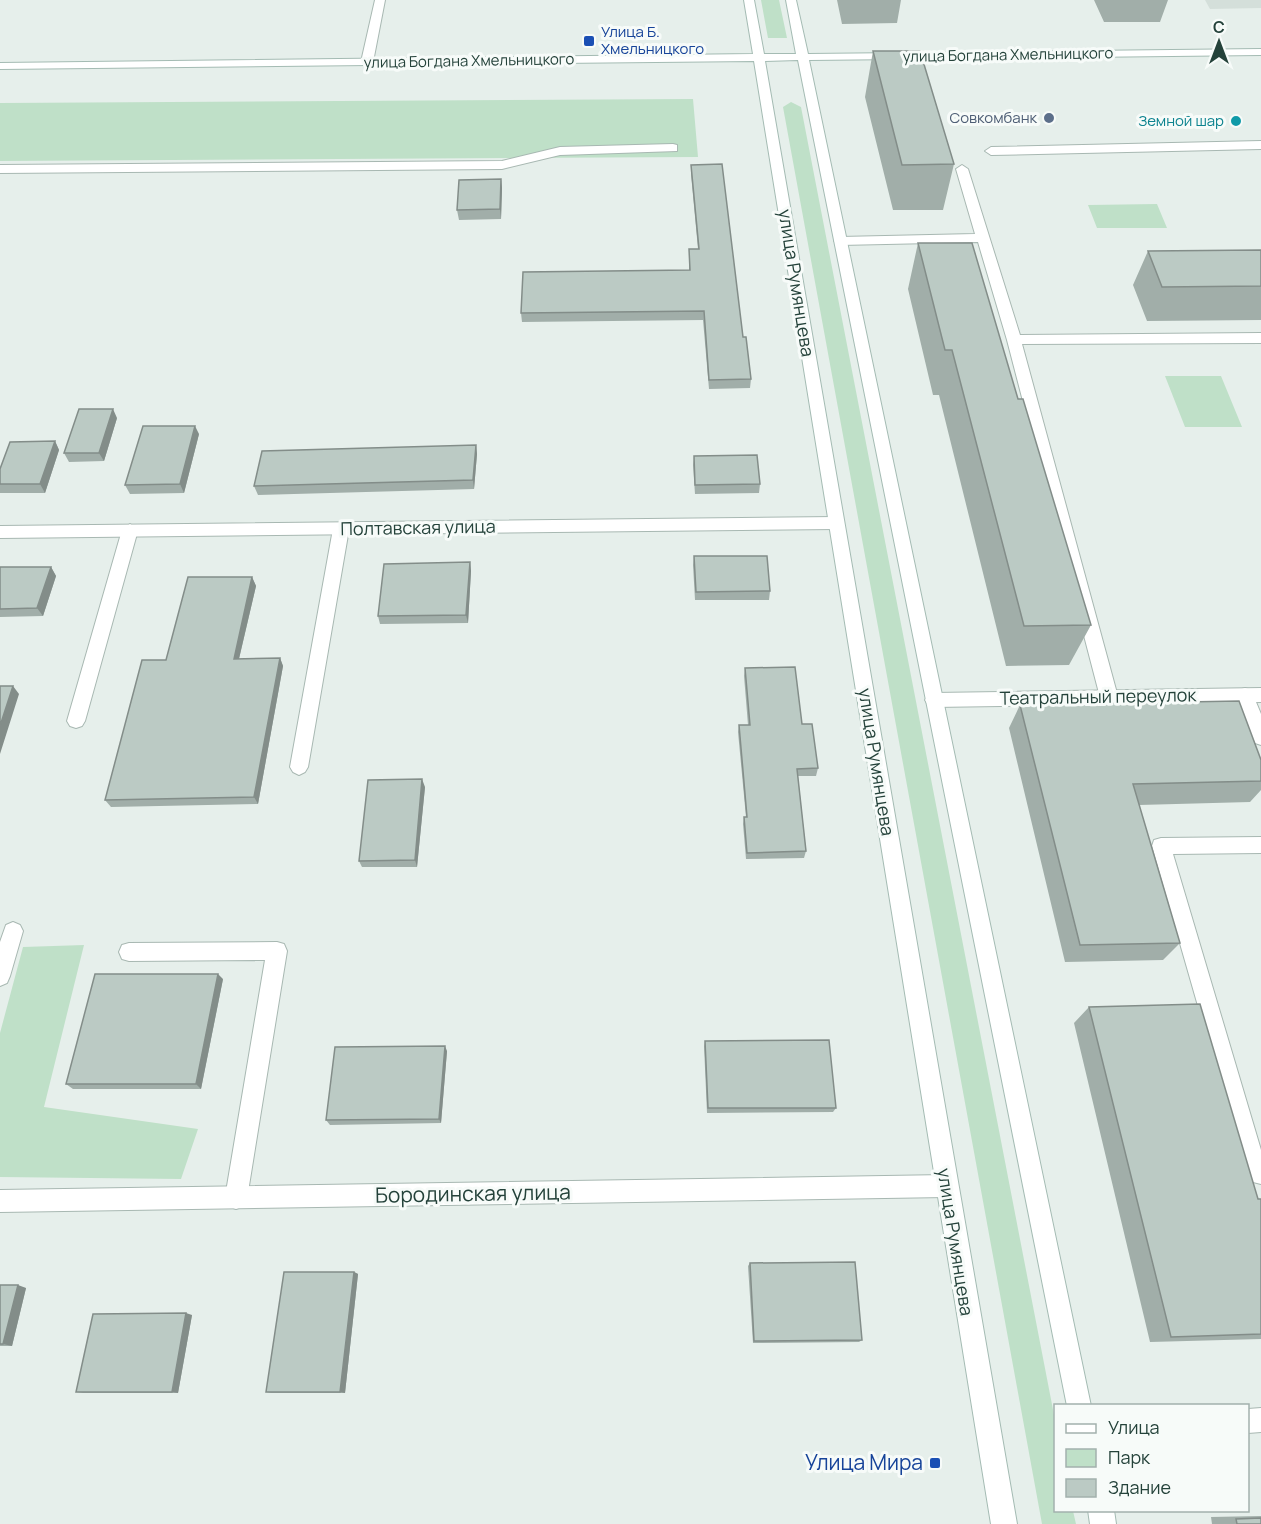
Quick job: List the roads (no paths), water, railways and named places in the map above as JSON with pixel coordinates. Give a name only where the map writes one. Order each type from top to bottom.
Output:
[{"type":"main road","points":[[367,62],[380,0]]},
{"type":"main road","name":"улица Румянцева","points":[[749,0],[1004,1524]]},
{"type":"main road","points":[[791,0],[1079,1404]]},
{"type":"main road","name":"улица Богдана Хмельницкого","points":[[0,66],[1261,52]]},
{"type":"main road","points":[[991,151],[1261,145]]},
{"type":"main road","points":[[0,169],[502,165],[560,151],[673,148]]},
{"type":"main road","points":[[962,169],[1014,340],[1109,697]]},
{"type":"main road","points":[[840,241],[981,237]]},
{"type":"main road","points":[[1014,340],[1261,338]]},
{"type":"main road","name":"Полтавская улица","points":[[0,532],[836,523]]},
{"type":"main road","points":[[299,767],[341,529]]},
{"type":"main road","points":[[76,721],[130,530]]},
{"type":"main road","points":[[1253,695],[1261,738]]},
{"type":"main road","name":"Театральный переулок","points":[[934,700],[1253,695]]},
{"type":"main road","points":[[1261,845],[1161,846],[1257,1173],[1261,1173]]},
{"type":"main road","points":[[0,976],[13,931]]},
{"type":"main road","points":[[129,952],[277,951],[236,1198]]},
{"type":"main road","name":"Бородинская улица","points":[[0,1201],[946,1186]]},
{"type":"place","name":"Улица Б. Хмельницкого","points":[[589,41]]},
{"type":"place","name":"Совкомбанк","points":[[1049,118]]},
{"type":"place","name":"Земной шар","points":[[1236,121]]},
{"type":"place","name":"Улица Мира","points":[[935,1463]]}]
